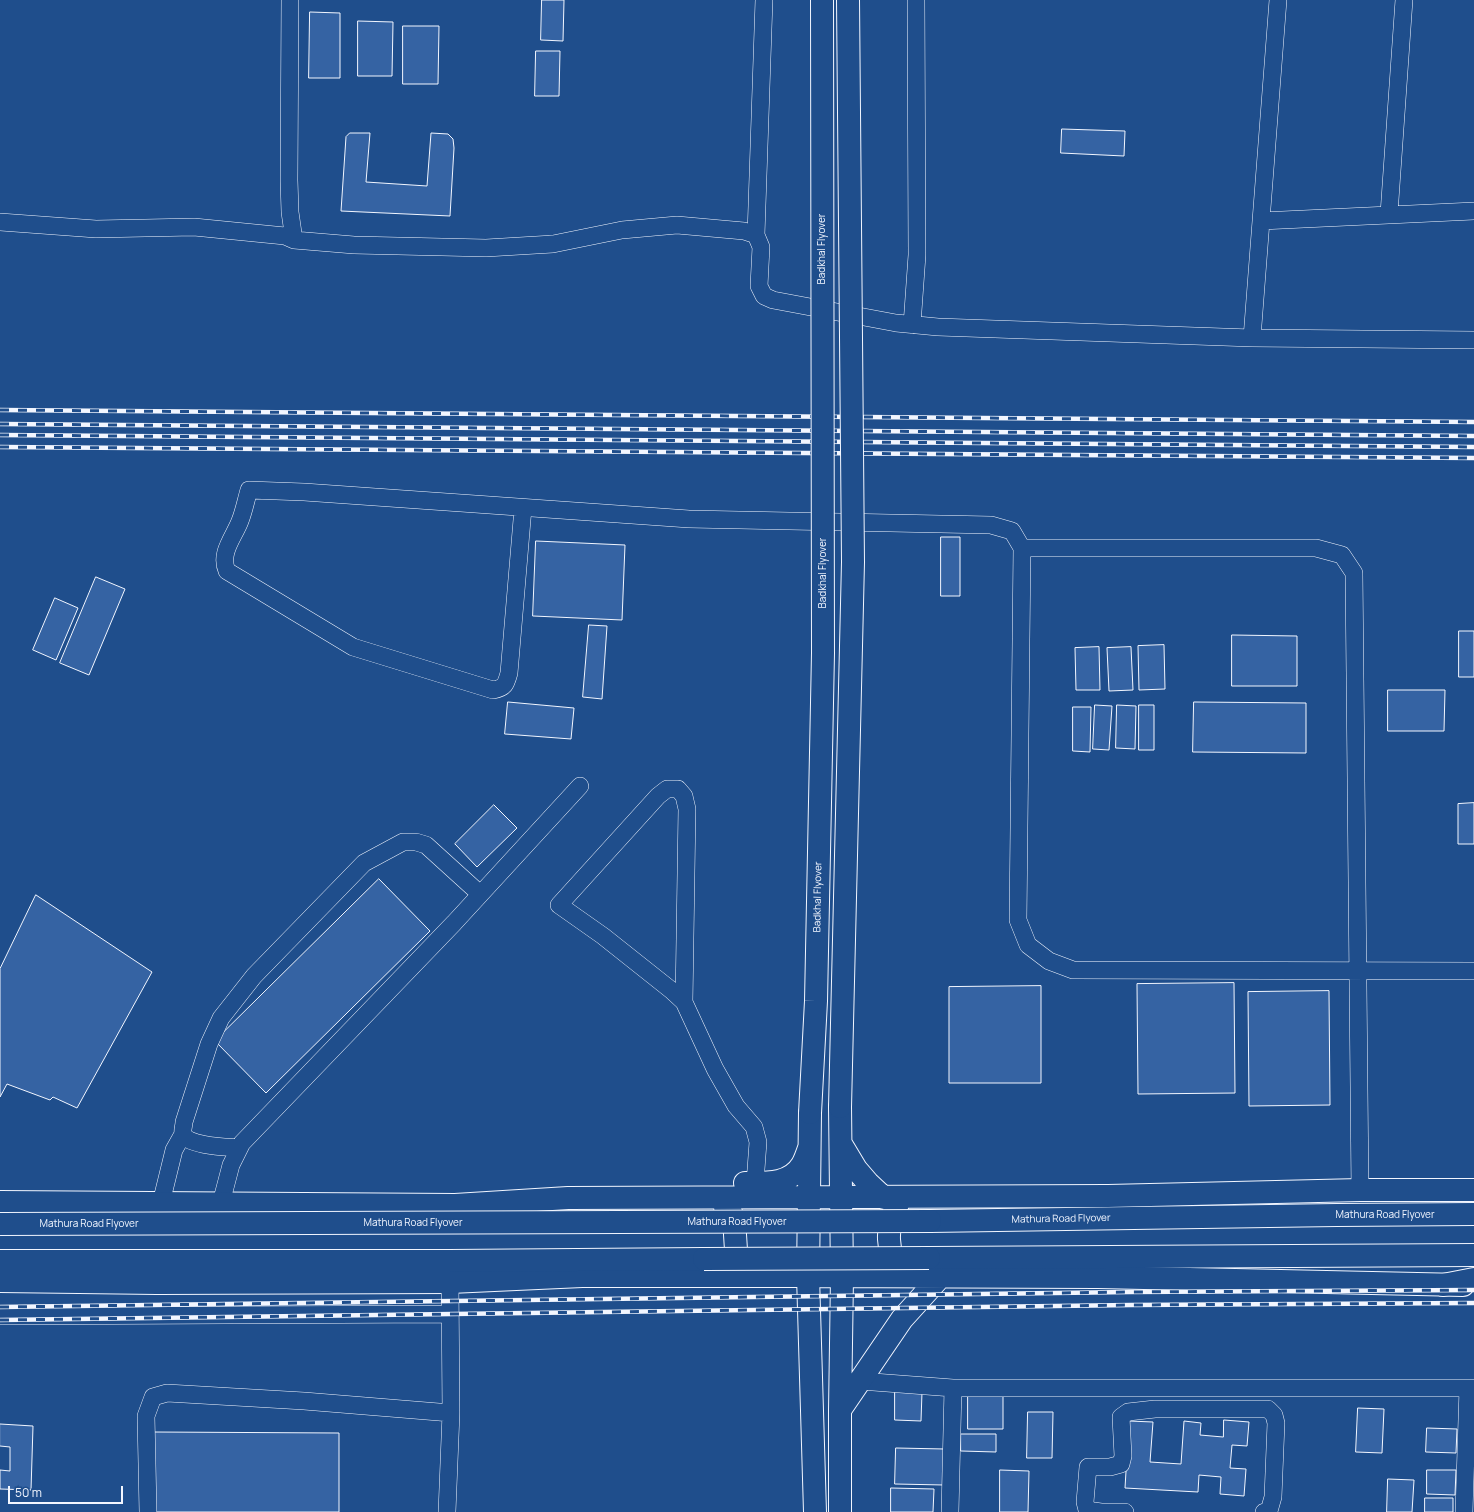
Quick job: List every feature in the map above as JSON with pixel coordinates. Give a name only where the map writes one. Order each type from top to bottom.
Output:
[{"type":"main road","name":"Badkhal Flyover","points":[[815,1512],[808,1276],[810,1113],[816,1001],[823,653],[822,0]]},
{"type":"main road","points":[[840,1512],[842,1277],[840,1107],[853,562],[848,0]]},
{"type":"main road","points":[[841,1143],[856,1169],[868,1183],[893,1197]]},
{"type":"main road","points":[[568,1198],[629,1183],[772,1183],[791,1178],[801,1166],[810,1147]]},
{"type":"main road","points":[[0,1202],[455,1205],[568,1198],[1108,1196],[1360,1190],[1474,1190]]},
{"type":"main road","points":[[893,1197],[895,1209],[888,1234],[890,1252],[895,1266],[903,1277]]},
{"type":"main road","points":[[712,1198],[730,1211],[734,1219],[736,1236],[736,1250],[731,1266],[720,1276]]},
{"type":"main road","name":"Mathura Road Flyover","points":[[0,1224],[937,1221],[1474,1214]]},
{"type":"main road","points":[[0,1261],[458,1261],[1474,1255]]},
{"type":"main road","points":[[0,1281],[157,1284],[450,1282],[582,1276],[808,1276],[1098,1277],[1474,1285]]},
{"type":"main road","points":[[840,1410],[902,1319],[940,1277]]},
{"type":"main road","points":[[1443,1285],[1474,1279]]},
{"type":"street","points":[[290,0],[289,180],[290,212],[294,240]]},
{"type":"street","points":[[764,0],[756,235],[762,247],[759,286],[764,296],[773,300],[896,324],[938,327],[1252,338],[1474,340]]},
{"type":"street","points":[[912,325],[917,256],[916,0]]},
{"type":"street","points":[[1252,338],[1278,0]]},
{"type":"street","points":[[1389,214],[1404,0]]},
{"type":"street","points":[[1262,221],[1474,211]]},
{"type":"street","points":[[0,222],[96,229],[194,227],[285,236],[294,240],[354,244],[486,248],[553,244],[622,230],[678,225],[744,231],[756,235]]},
{"type":"street","points":[[523,508],[509,673],[507,683],[501,689],[493,690],[354,647],[227,571],[224,565],[224,556],[228,544],[240,521],[249,490],[304,492],[689,519],[991,525],[1012,531],[1022,548],[1018,920],[1028,945],[1049,960],[1073,970],[1358,972],[1474,971]]},
{"type":"street","points":[[1022,548],[1316,548],[1342,555],[1354,573],[1360,1190]]},
{"type":"street","points":[[221,1203],[232,1166],[242,1142],[480,894],[580,786]]},
{"type":"street","points":[[684,1002],[687,810],[684,796],[678,790],[667,789],[658,796],[558,905],[603,936],[684,1002],[719,1076],[736,1106],[754,1127],[758,1142],[755,1183]]},
{"type":"street","points":[[161,1203],[174,1150],[183,1134],[184,1122],[192,1094],[209,1044],[221,1018],[254,976],[364,863],[403,842],[416,842],[426,845],[480,894]]},
{"type":"street","points":[[183,1134],[186,1139],[196,1143],[239,1148]]},
{"type":"street","points":[[447,1512],[450,1412],[450,1282]]},
{"type":"street","points":[[0,1316],[450,1314]]},
{"type":"street","points":[[860,1381],[953,1388],[1471,1388],[1464,1512]]},
{"type":"street","points":[[950,1512],[953,1388]]},
{"type":"street","points":[[1184,1388],[1184,1409]]},
{"type":"street","points":[[148,1512],[146,1416],[153,1397],[167,1393],[450,1412]]},
{"type":"street","points":[[1125,1512],[1101,1512],[1087,1510],[1085,1502],[1088,1467],[1121,1464],[1123,1456],[1121,1417],[1128,1412],[1155,1409],[1268,1409],[1274,1415],[1276,1423],[1273,1497],[1269,1512],[1264,1512]]},
{"type":"building","points":[[542,0],[564,0],[563,41],[541,40]]},
{"type":"building","points":[[310,12],[340,13],[340,78],[309,78]]},
{"type":"building","points":[[358,21],[393,22],[392,76],[358,76]]},
{"type":"building","points":[[403,26],[439,26],[438,84],[403,84]]},
{"type":"building","points":[[536,51],[560,51],[559,96],[535,96]]},
{"type":"building","points":[[1062,129],[1125,131],[1124,156],[1061,153]]},
{"type":"building","points":[[350,133],[370,133],[366,182],[427,186],[431,133],[448,134],[453,139],[454,148],[450,216],[341,211],[346,137]]},
{"type":"building","points":[[941,537],[960,537],[960,596],[941,596]]},
{"type":"building","points":[[536,541],[625,545],[622,620],[533,616]]},
{"type":"building","points":[[96,577],[125,589],[89,675],[60,663]]},
{"type":"building","points":[[55,598],[78,608],[56,660],[33,650]]},
{"type":"building","points":[[589,625],[607,626],[602,699],[583,697]]},
{"type":"building","points":[[1459,631],[1474,631],[1474,677],[1459,677]]},
{"type":"building","points":[[1232,635],[1297,636],[1297,686],[1232,686]]},
{"type":"building","points":[[1164,645],[1165,689],[1139,690],[1138,646]]},
{"type":"building","points":[[1099,647],[1100,690],[1076,690],[1075,648]]},
{"type":"building","points":[[1131,647],[1133,690],[1109,691],[1107,648]]},
{"type":"building","points":[[1388,690],[1445,690],[1444,731],[1388,731]]},
{"type":"building","points":[[508,702],[574,708],[571,739],[505,734]]},
{"type":"building","points":[[1194,702],[1306,703],[1306,753],[1193,752]]},
{"type":"building","points":[[1095,705],[1112,706],[1109,750],[1093,749]]},
{"type":"building","points":[[1117,705],[1136,706],[1135,749],[1116,748]]},
{"type":"building","points":[[1139,705],[1154,705],[1154,750],[1139,750]]},
{"type":"building","points":[[1073,707],[1091,707],[1090,752],[1073,751]]},
{"type":"building","points":[[1474,803],[1474,844],[1458,844],[1458,804]]},
{"type":"building","points":[[494,805],[517,828],[477,867],[455,844]]},
{"type":"building","points":[[379,879],[430,931],[266,1093],[215,1041]]},
{"type":"building","points":[[36,895],[152,972],[77,1108],[53,1097],[50,1100],[7,1084],[0,1097],[0,969]]},
{"type":"building","points":[[1234,983],[1235,1093],[1138,1094],[1137,984]]},
{"type":"building","points":[[1041,986],[1041,1083],[949,1083],[949,987]]},
{"type":"building","points":[[1329,991],[1330,1105],[1249,1106],[1248,992]]},
{"type":"building","points":[[895,1391],[922,1392],[921,1421],[895,1420]]},
{"type":"building","points":[[968,1391],[1003,1391],[1003,1429],[968,1429]]},
{"type":"building","points":[[1358,1408],[1384,1409],[1382,1453],[1356,1452]]},
{"type":"building","points":[[1028,1412],[1053,1412],[1052,1458],[1027,1458]]},
{"type":"building","points":[[1224,1420],[1249,1422],[1247,1446],[1232,1445],[1230,1468],[1246,1469],[1244,1496],[1220,1494],[1221,1477],[1199,1475],[1198,1492],[1125,1488],[1129,1421],[1153,1422],[1150,1462],[1181,1464],[1184,1421],[1201,1423],[1200,1435],[1223,1437]]},
{"type":"building","points":[[0,1424],[33,1426],[31,1490],[0,1489],[0,1470],[10,1471],[10,1447],[0,1446]]},
{"type":"building","points":[[1427,1428],[1457,1429],[1456,1453],[1426,1452]]},
{"type":"building","points":[[152,1432],[339,1433],[339,1512],[152,1512]]},
{"type":"building","points":[[961,1434],[996,1434],[996,1452],[961,1451]]},
{"type":"building","points":[[896,1448],[945,1449],[944,1485],[895,1484]]},
{"type":"building","points":[[1000,1470],[1029,1471],[1028,1512],[1000,1512]]},
{"type":"building","points":[[1427,1470],[1456,1470],[1455,1495],[1427,1494]]},
{"type":"building","points":[[1388,1479],[1414,1480],[1412,1512],[1387,1512]]},
{"type":"building","points":[[891,1488],[934,1489],[933,1512],[891,1512]]},
{"type":"building","points":[[1425,1498],[1453,1498],[1453,1512],[1425,1512]]},
{"type":"railway","points":[[0,410],[1474,422]]},
{"type":"railway","points":[[0,424],[1474,436]]},
{"type":"railway","points":[[0,435],[1474,447]]},
{"type":"railway","points":[[0,447],[1474,458]]},
{"type":"railway","points":[[0,1307],[1130,1292],[1474,1290]]},
{"type":"railway","points":[[0,1320],[1131,1305],[1474,1303]]}]
